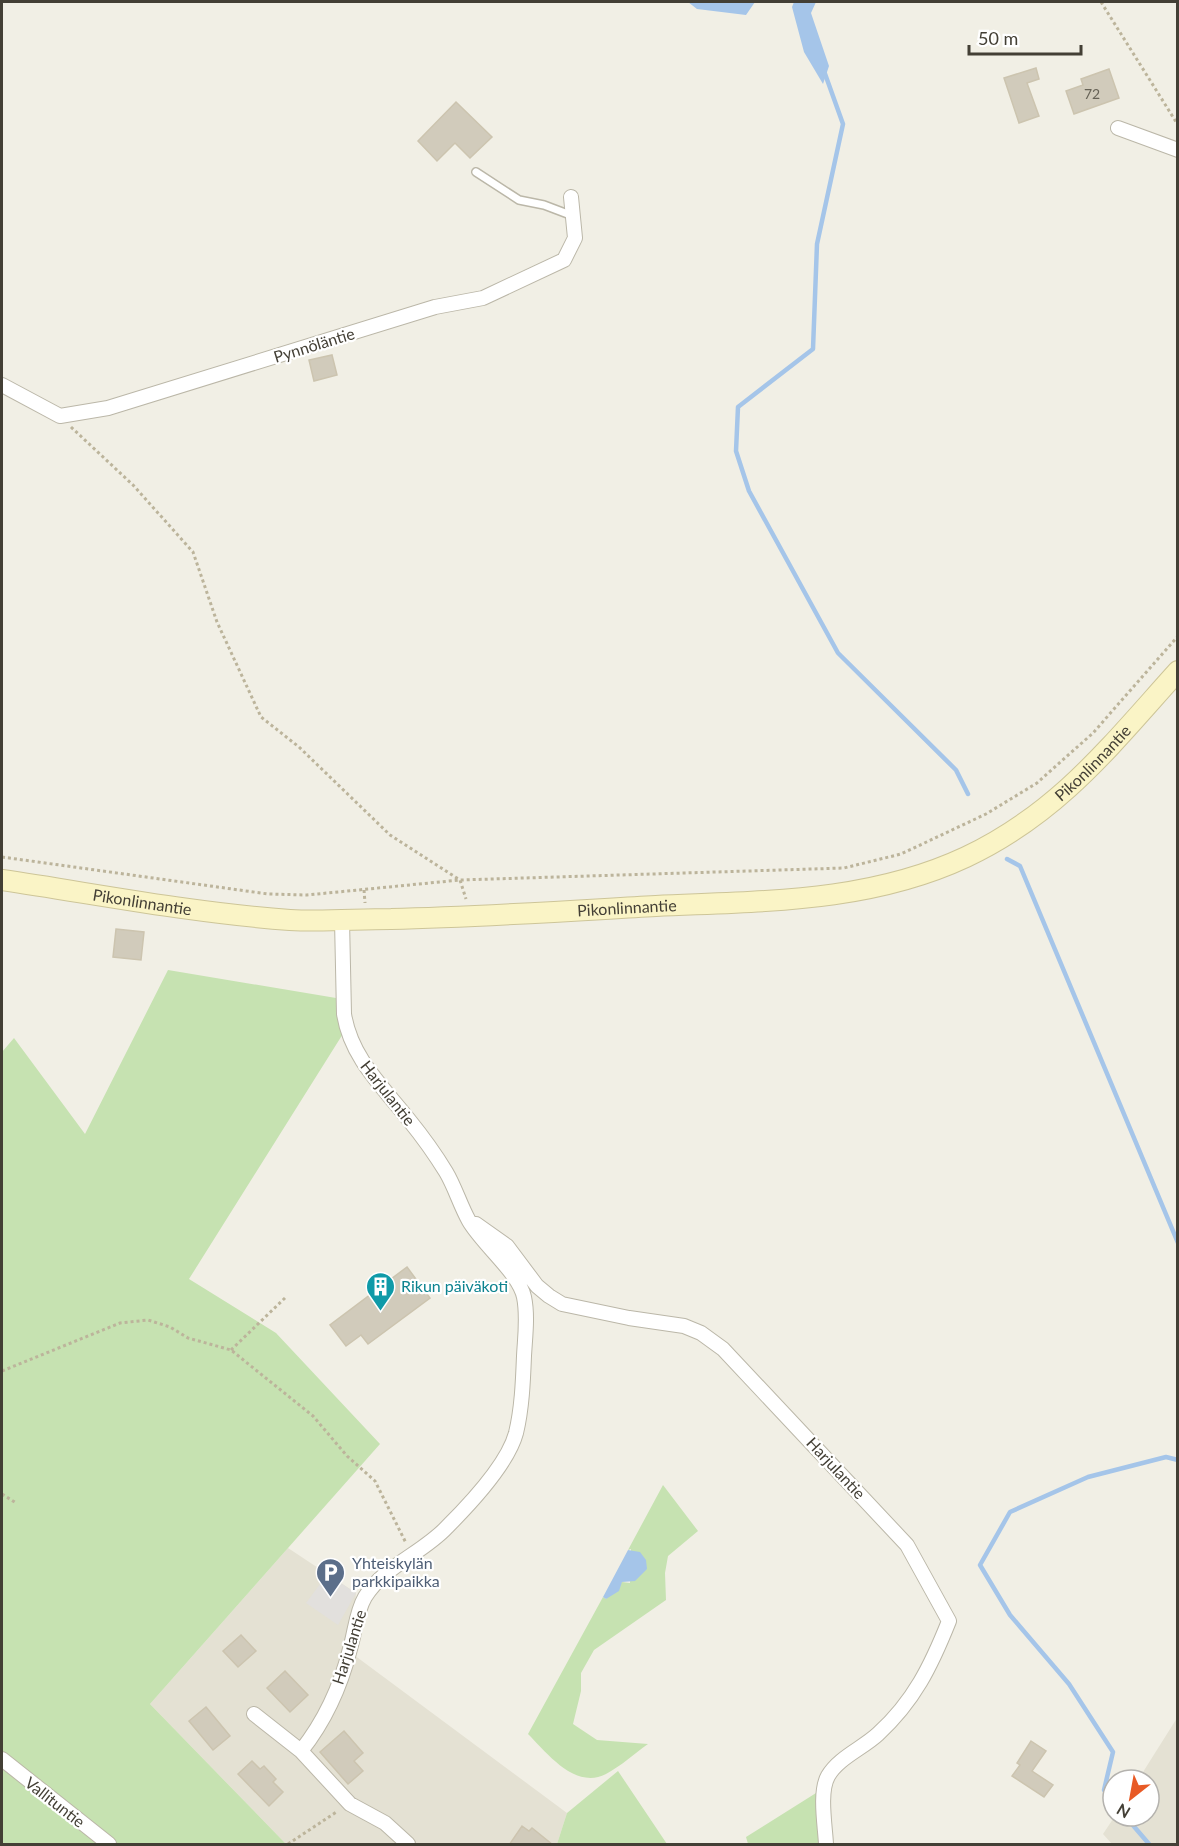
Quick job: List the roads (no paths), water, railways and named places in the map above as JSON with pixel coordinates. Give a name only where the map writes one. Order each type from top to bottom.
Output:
[{"type":"street","points":[[1118,128],[1178,150]]},
{"type":"street","name":"Pynnöläntie","points":[[2,385],[60,416],[108,408],[435,308],[483,298],[564,260],[574,238],[571,197]]},
{"type":"street","name":"Pikonlinnantie","points":[[2,880],[225,913],[292,920],[470,916],[805,899],[861,891],[934,871],[986,846],[1034,818],[1091,767],[1178,671]]},
{"type":"street","name":"Harjulantie","points":[[301,1751],[310,1740],[327,1709],[342,1674],[364,1598],[386,1573],[443,1532],[466,1508],[502,1462],[516,1434],[522,1391],[526,1328],[524,1297],[514,1275],[490,1249],[469,1220],[441,1164],[410,1121],[367,1070],[353,1046],[346,1029],[344,1014],[342,920]]},
{"type":"street","name":"Harjulantie","points":[[469,1220],[507,1246],[537,1286],[562,1304],[629,1318],[684,1326],[701,1333],[723,1349],[907,1545],[949,1621],[930,1667],[906,1706],[877,1736],[829,1774],[824,1788],[826,1845]]},
{"type":"street","points":[[254,1714],[301,1751],[350,1804],[385,1822],[408,1845]]},
{"type":"street","name":"Vallituntie","points":[[2,1759],[109,1845]]},
{"type":"lane","points":[[476,172],[519,200],[544,205],[573,216]]},
{"type":"water","points":[[688,2],[755,2],[746,15],[697,9]]},
{"type":"water","points":[[794,2],[816,2],[811,13],[829,66],[823,84],[804,52],[792,7]]},
{"type":"water","points":[[628,1550],[640,1552],[646,1560],[647,1569],[635,1581],[622,1582],[619,1591],[606,1599],[603,1597]]},
{"type":"waterway","points":[[824,71],[843,124],[817,244],[813,349],[738,407],[736,451],[749,491],[838,653],[956,770],[968,794]]},
{"type":"waterway","points":[[1007,859],[1020,866],[1178,1243]]},
{"type":"waterway","points":[[1109,1768],[1113,1752],[1069,1684],[1010,1615],[980,1565],[1010,1512],[1088,1477],[1166,1457],[1178,1460]]},
{"type":"waterway","points":[[1135,1828],[1149,1844]]},
{"type":"place","name":"Rikun päiväkoti","points":[[380,1312]]},
{"type":"place","name":"Yhteiskylän parkkipaikka","points":[[331,1598]]}]
